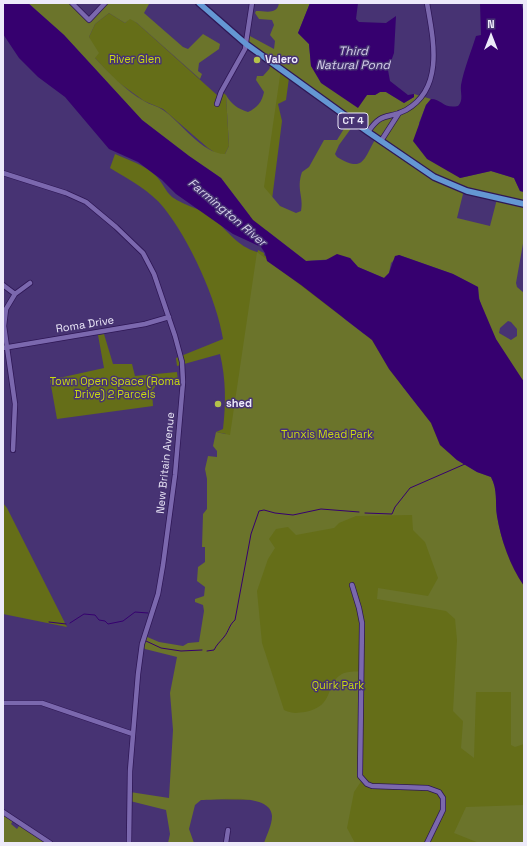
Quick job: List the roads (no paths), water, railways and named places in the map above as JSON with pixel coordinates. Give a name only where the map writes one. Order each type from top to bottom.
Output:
[{"type":"main road","name":"CT 4","points":[[199,3],[246,44],[368,132],[434,177],[455,187],[524,204]]},
{"type":"street","points":[[72,3],[89,20],[105,3]]},
{"type":"street","points":[[217,104],[218,96],[246,44],[252,3]]},
{"type":"street","points":[[381,141],[399,114],[419,100],[430,81],[434,65],[434,47],[427,3]]},
{"type":"street","points":[[368,132],[382,117],[393,113],[399,114]]},
{"type":"street","name":"New Britain Avenue","points":[[3,173],[66,193],[86,202],[116,227],[143,253],[151,266],[180,353],[183,382],[163,565],[158,594],[142,644],[130,770],[129,843]]},
{"type":"street","points":[[13,450],[15,404],[4,347],[4,326],[6,309],[15,294],[30,283]]},
{"type":"street","points":[[3,285],[15,294]]},
{"type":"street","name":"Roma Drive","points":[[4,347],[146,324],[169,318]]},
{"type":"street","points":[[352,585],[360,608],[362,623],[360,776],[367,784],[372,786],[428,788],[439,792],[443,798],[444,810],[427,843]]},
{"type":"street","points":[[3,703],[42,703],[133,734]]},
{"type":"street","points":[[3,812],[50,843]]},
{"type":"street","points":[[226,843],[228,830]]},
{"type":"water","name":"Farmington River","points":[[3,3],[28,3],[64,35],[142,120],[189,156],[221,178],[253,220],[306,261],[326,260],[337,254],[350,258],[358,267],[384,278],[389,273],[395,256],[399,255],[453,274],[478,287],[479,299],[496,339],[524,382],[524,586],[510,561],[501,534],[497,516],[495,487],[491,477],[477,472],[457,460],[440,445],[431,423],[389,369],[372,340],[301,285],[267,261],[265,253],[261,247],[233,234],[176,194],[162,180],[138,162],[109,149],[65,97],[38,77],[19,58],[3,34]]},
{"type":"water","name":"Third Natural Pond","points":[[310,3],[358,3],[356,19],[359,22],[386,23],[396,16],[394,53],[388,70],[390,81],[408,95],[414,94],[414,97],[404,103],[386,92],[380,92],[375,95],[367,95],[358,108],[321,83],[311,66],[309,44],[298,33]]},
{"type":"water","points":[[480,3],[521,3],[524,13],[524,192],[520,191],[514,178],[491,171],[460,178],[427,159],[413,141],[426,105],[431,99],[435,99],[453,107],[460,104],[461,85],[466,67],[476,36],[481,35]]},
{"type":"waterway","points":[[365,513],[392,514],[395,507],[410,488],[465,464]]},
{"type":"waterway","points":[[207,651],[214,650],[226,635],[231,624],[235,620],[251,534],[259,511],[264,510],[293,515],[321,509],[359,512]]},
{"type":"waterway","points":[[70,623],[84,614],[95,615],[99,620],[105,621],[108,624],[123,621],[135,612],[148,613]]},
{"type":"waterway","points":[[49,622],[66,624]]},
{"type":"waterway","points":[[146,641],[161,648],[181,651],[202,650]]},
{"type":"place","name":"Valero","points":[[257,60]]},
{"type":"place","name":"shed","points":[[218,404]]},
{"type":"park label","name":"River Glen","points":[[135,60]]},
{"type":"park label","name":"Town Open Space (Roma Drive) 2 Parcels","points":[[115,388]]},
{"type":"park label","name":"Tunxis Mead Park","points":[[327,435]]},
{"type":"park label","name":"Quirk Park","points":[[338,686]]}]
